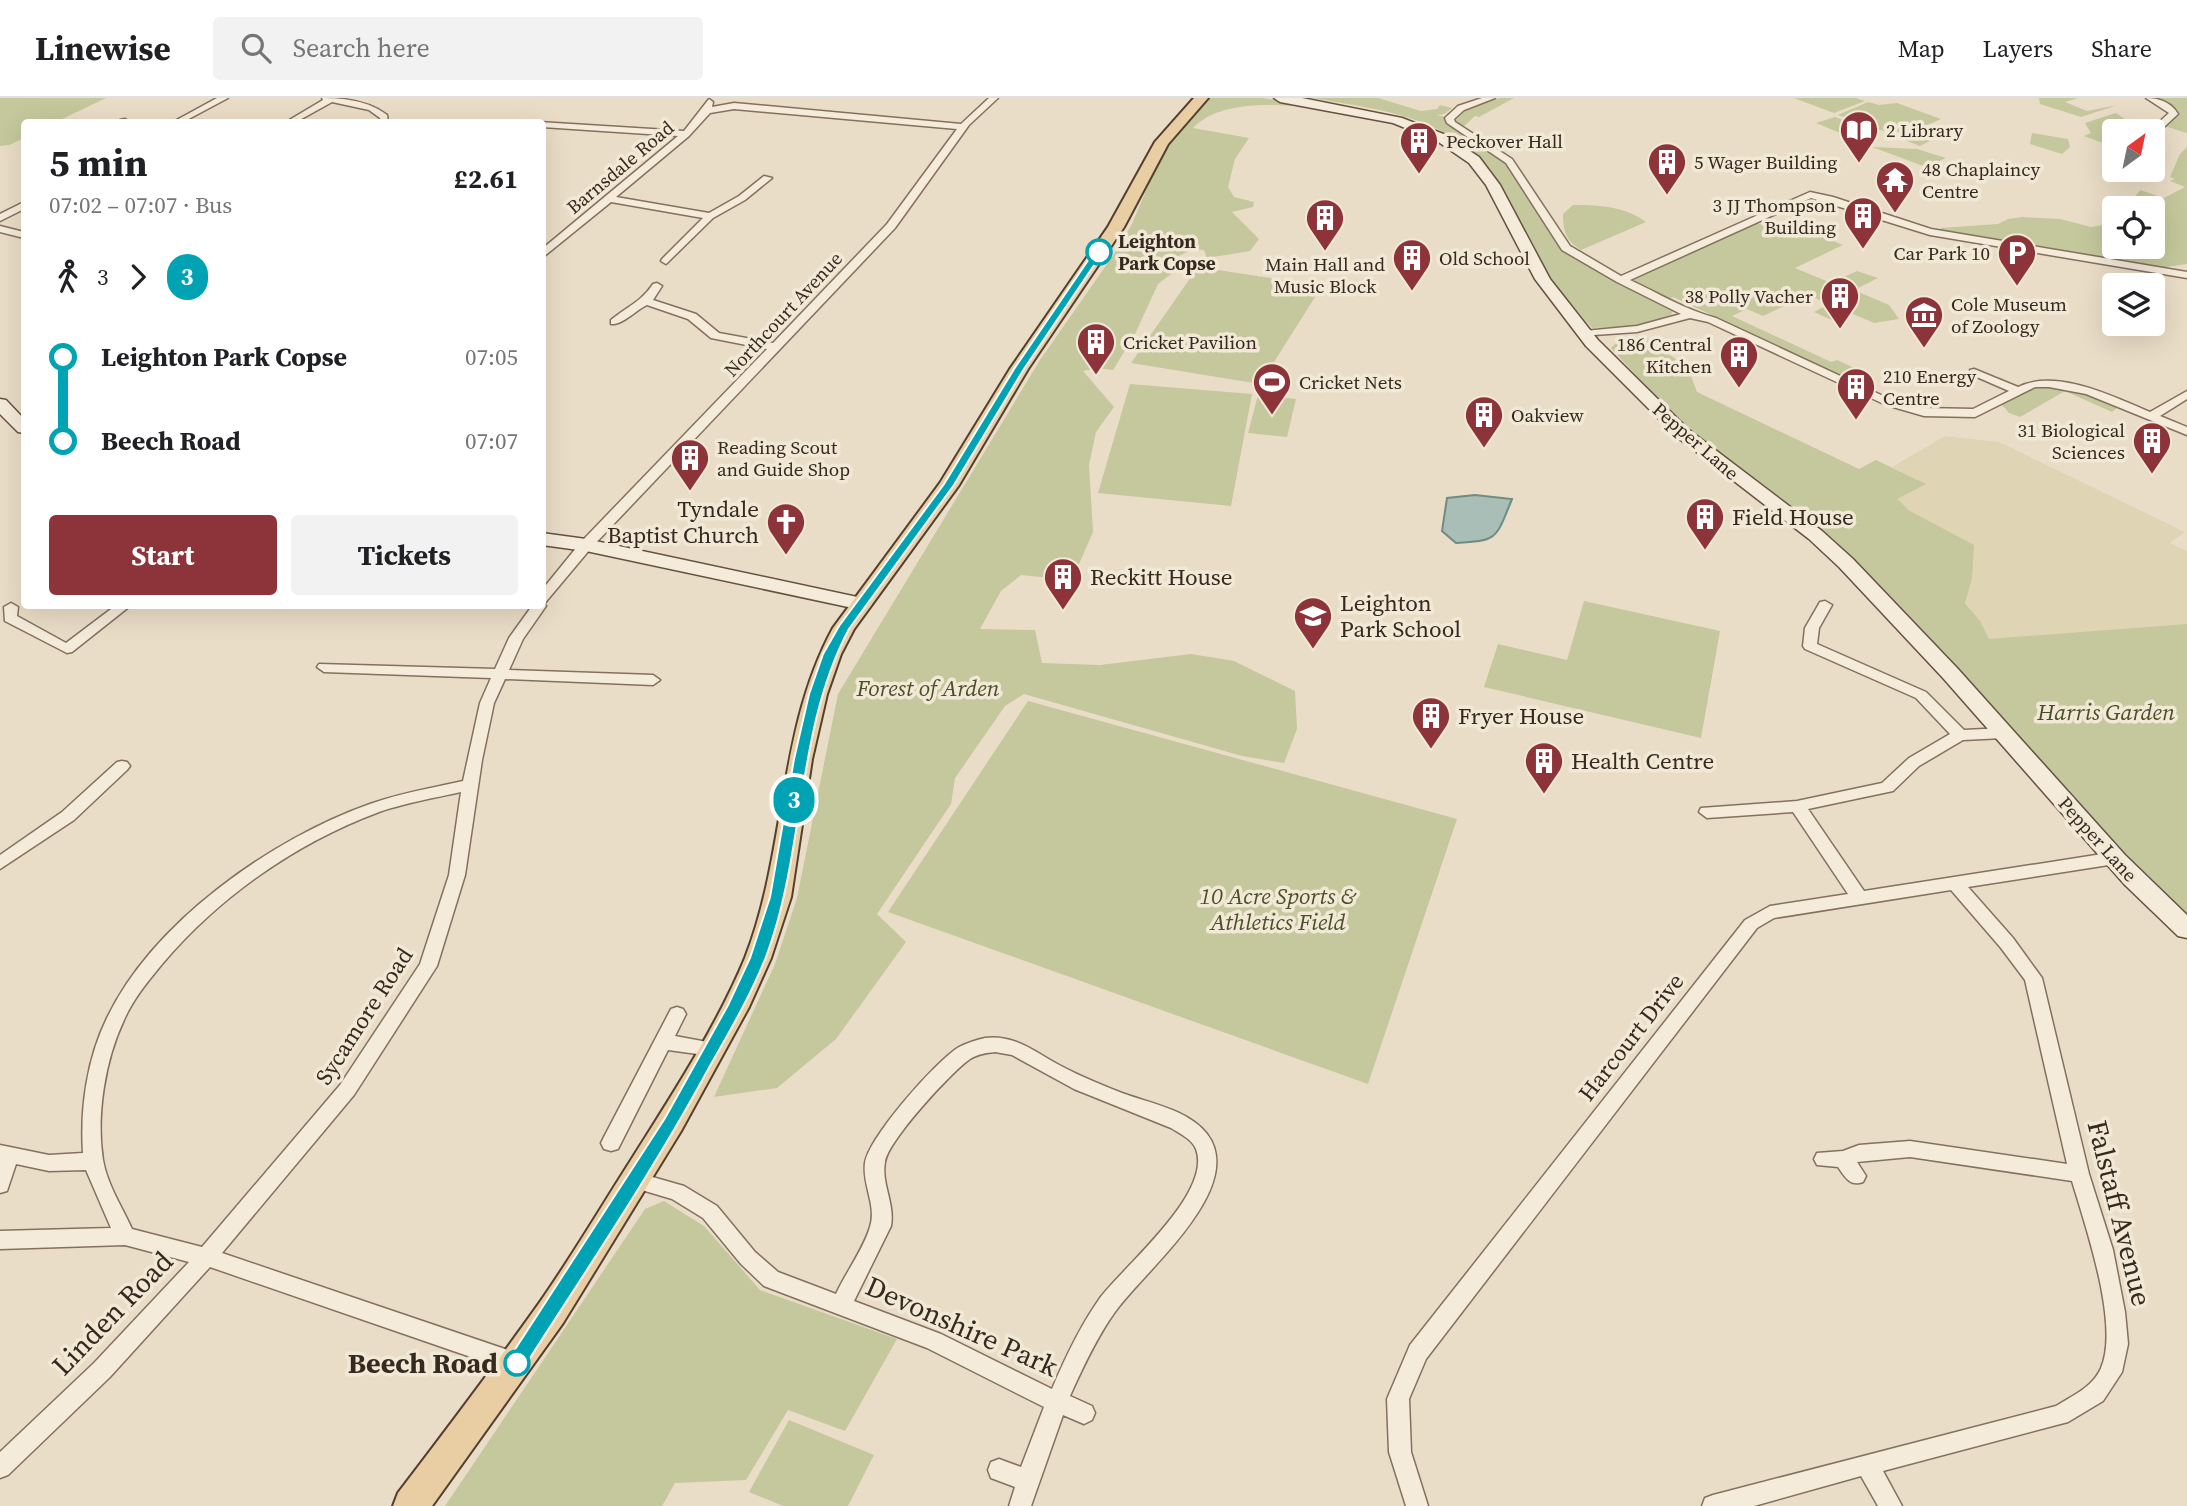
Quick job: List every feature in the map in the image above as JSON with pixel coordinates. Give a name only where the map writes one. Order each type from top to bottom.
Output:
[{"type":"main road","points":[[411,1506],[517,1363],[635,1180],[712,1049],[758,958],[778,897],[800,759],[816,694],[830,654],[844,628],[949,485],[1019,369],[1116,227],[1162,142],[1201,98]]},
{"type":"street","points":[[183,119],[224,98]]},
{"type":"street","name":"Barnsdale Road","points":[[546,252],[687,134],[707,111],[710,98]]},
{"type":"street","points":[[720,98],[734,106]]},
{"type":"street","name":"Northcourt Avenue","points":[[586,545],[891,226],[963,127],[994,98]]},
{"type":"street","name":"Pepper Lane","points":[[1280,98],[1406,124],[1438,136],[1463,151],[1489,179],[1537,271],[1587,338],[1663,416],[1704,452],[1784,511],[1844,561],[2004,733],[2144,891],[2187,929]]},
{"type":"street","points":[[1491,98],[1454,112],[1449,118],[1451,123],[1509,161],[1566,248],[1621,280],[1667,300],[1690,314],[1712,320],[1890,403],[1924,412],[1952,415],[1975,413],[2034,384],[2070,386],[2089,391],[2187,431]]},
{"type":"street","points":[[2150,98],[2171,109],[2174,114],[2165,122]]},
{"type":"street","points":[[295,119],[328,99],[372,108],[384,119]]},
{"type":"street","points":[[707,111],[734,106],[963,127]]},
{"type":"street","points":[[546,124],[687,134]]},
{"type":"street","points":[[666,255],[710,216],[764,182],[775,187]]},
{"type":"street","points":[[1621,280],[1810,195],[1930,232],[2187,275]]},
{"type":"street","points":[[609,199],[710,216]]},
{"type":"street","points":[[0,218],[21,207]]},
{"type":"street","points":[[0,229],[21,233]]},
{"type":"street","points":[[615,322],[632,308],[647,301],[657,286]]},
{"type":"street","points":[[647,301],[686,313],[704,322],[715,336],[775,348]]},
{"type":"street","points":[[686,313],[699,304]]},
{"type":"street","points":[[1587,338],[1668,328],[1687,321],[1690,314]]},
{"type":"street","points":[[1974,372],[2018,391]]},
{"type":"street","points":[[2152,416],[2187,394]]},
{"type":"street","points":[[0,404],[21,425]]},
{"type":"street","points":[[546,540],[586,545],[862,604]]},
{"type":"street","points":[[546,595],[586,545]]},
{"type":"street","points":[[1825,605],[1812,628],[1810,646],[1921,695],[1960,735]]},
{"type":"street","points":[[7,615],[67,649],[118,609]]},
{"type":"street","name":"Sycamore Road","points":[[206,1257],[346,1090],[428,966],[457,874],[485,714],[499,672],[516,638],[537,609]]},
{"type":"street","points":[[324,667],[653,680]]},
{"type":"street","points":[[1707,812],[1797,806],[1887,787],[1914,762],[1960,735],[2004,733]]},
{"type":"street","points":[[0,863],[68,816],[122,766]]},
{"type":"street","points":[[125,1236],[93,1161],[93,1110],[100,1063],[122,1006],[171,941],[220,895],[287,851],[363,813],[408,798],[471,785]]},
{"type":"street","points":[[1797,806],[1860,898]]},
{"type":"street","name":"Harcourt Drive","points":[[1411,1504],[1401,1452],[1398,1399],[1418,1352],[1751,924],[1770,912],[2115,858]]},
{"type":"street","name":"Falstaff Avenue","points":[[1713,1506],[2060,1415],[2095,1394],[2111,1372],[2117,1344],[2115,1312],[2103,1250],[2079,1174],[2033,978],[2007,943],[1955,883]]},
{"type":"street","points":[[611,1143],[677,1014]]},
{"type":"street","points":[[663,1042],[712,1049]]},
{"type":"street","name":"Devonshire Park","points":[[842,1305],[875,1242],[883,1217],[874,1184],[876,1157],[891,1133],[962,1054],[993,1044],[1008,1046],[1115,1098],[1178,1122],[1200,1137],[1208,1153],[1206,1172],[1197,1199],[1184,1221],[1107,1306],[1057,1402],[1020,1506]]},
{"type":"street","points":[[1856,1176],[1833,1159],[1859,1153],[1910,1149],[2079,1174]]},
{"type":"street","points":[[0,1185],[5,1154],[49,1163],[93,1161]]},
{"type":"street","name":"Devonshire Park","points":[[635,1180],[677,1192],[710,1212],[748,1258],[771,1279],[796,1291],[842,1305],[934,1341],[1084,1413]]},
{"type":"street","name":"Linden Road","points":[[0,1240],[125,1236],[206,1257],[102,1370],[0,1467]]},
{"type":"street","points":[[206,1257],[517,1363]]},
{"type":"street","points":[[1866,1464],[1891,1506]]},
{"type":"street","points":[[999,1471],[1028,1481]]},
{"type":"shaded area","points":[[1945,436],[1999,442],[2185,532],[2170,543],[2187,551],[2187,624],[1989,640],[1910,511],[1896,499],[1925,484],[1892,467]]},
{"type":"green space","points":[[0,98],[106,98],[62,119],[21,119],[21,139],[0,146]]},
{"type":"green space","name":"Forest of Arden","points":[[1210,98],[1263,98],[1324,109],[1272,105],[1236,107],[1205,118],[1193,128],[1249,138],[1235,159],[1228,187],[1234,197],[1254,202],[1253,207],[1232,212],[1259,239],[1250,251],[1207,258],[1204,250],[1194,249],[1174,258],[1175,271],[1158,284],[1135,334],[1113,370],[1098,368],[1083,371],[1114,407],[1096,432],[1089,465],[1093,532],[1072,580],[1021,575],[1001,591],[980,629],[1035,630],[1042,663],[1100,665],[1191,654],[1234,661],[1295,691],[1297,729],[1284,763],[1242,756],[1024,694],[1005,706],[955,778],[951,804],[877,914],[906,942],[836,1039],[777,1088],[714,1097],[775,964],[797,898],[838,694],[1040,360],[1132,224],[1166,143]]},
{"type":"green space","points":[[1312,98],[1378,98],[1421,111],[1437,109],[1440,105],[1452,108],[1437,115],[1449,118],[1509,161],[1566,248],[1621,280],[1752,221],[1797,238],[1811,232],[1843,245],[1795,268],[1831,283],[1857,271],[1878,278],[1854,290],[1889,305],[1899,319],[1874,323],[1853,314],[1836,322],[1814,312],[1829,304],[1808,295],[1763,316],[1747,309],[1732,316],[1831,362],[1837,360],[1861,371],[1847,378],[1673,297],[1668,300],[1676,305],[1671,315],[1639,326],[1592,328],[1543,266],[1496,178],[1477,155],[1440,130],[1420,122],[1377,110]]},
{"type":"green space","points":[[1500,98],[1514,98],[1479,117],[1475,116],[1461,129],[1457,125],[1455,116],[1460,112]]},
{"type":"green space","points":[[1794,98],[1856,98],[1865,101],[1834,113]]},
{"type":"green space","points":[[2039,98],[2078,98],[2065,102],[2087,111],[2118,105],[2081,117],[2040,104]]},
{"type":"green space","points":[[2150,98],[2187,98],[2187,133],[2165,126],[2165,121],[2174,113]]},
{"type":"green space","points":[[1868,102],[1879,105],[1897,103],[1941,119],[1911,130],[1889,132],[1838,115]]},
{"type":"green space","points":[[2116,113],[2125,119],[2102,119],[2102,143],[2084,136],[2091,133],[2085,123]]},
{"type":"green space","points":[[1835,117],[1880,134],[1857,140],[1816,123]]},
{"type":"green space","points":[[1936,125],[1951,130],[1920,146],[1891,135],[1922,130]]},
{"type":"green space","points":[[2032,133],[2068,139],[2070,147],[2062,154],[2030,144]]},
{"type":"green space","points":[[1872,147],[1917,149],[1946,158],[1926,167]]},
{"type":"green space","points":[[2187,147],[2187,264],[2160,268],[2107,259],[2165,259],[2165,197],[2185,187],[2170,181],[2175,179],[2170,177],[2180,154]]},
{"type":"green space","points":[[2140,190],[2158,196],[2136,196]]},
{"type":"green space","points":[[1573,205],[1620,210],[1646,222],[1581,250],[1566,235],[1564,226],[1563,214]]},
{"type":"green space","points":[[2022,217],[2060,219],[2091,227],[2102,225],[2102,258],[1943,231],[1940,228],[1998,224]]},
{"type":"green space","points":[[1198,267],[1322,286],[1260,384],[1131,363]]},
{"type":"green space","name":"Harris Garden","points":[[1644,336],[1688,368],[1697,392],[1859,469],[1876,460],[1926,484],[1897,499],[1910,511],[1974,545],[1972,578],[1965,603],[1980,621],[1989,639],[2187,624],[2187,918],[2128,859],[2010,726],[1931,643],[1740,471],[1672,415],[1611,348],[1618,341]]},
{"type":"green space","points":[[1130,384],[1252,394],[1231,506],[1098,493]]},
{"type":"green space","points":[[2041,386],[2092,393],[2110,401],[2117,408],[2112,412],[2065,391],[2020,417],[2009,413],[2002,405],[2025,391]]},
{"type":"green space","name":"Cricket Nets","points":[[1258,395],[1296,399],[1287,437],[1248,433]]},
{"type":"green space","points":[[1584,601],[1720,631],[1701,738],[1484,687],[1498,644],[1567,660]]},
{"type":"green space","name":"10 Acre Sports & Athletics Field","points":[[1028,701],[1457,819],[1368,1084],[888,912]]},
{"type":"green space","points":[[664,1201],[704,1226],[760,1290],[897,1339],[845,1431],[788,1410],[746,1480],[675,1483],[662,1506],[445,1506],[645,1209]]},
{"type":"green space","points":[[789,1420],[874,1455],[848,1506],[783,1506],[749,1492]]},
{"type":"water","points":[[1475,495],[1512,499],[1499,530],[1494,535],[1481,541],[1456,543],[1442,531],[1447,498]]},
{"type":"bus line","name":"3","points":[[517,1363],[671,1122],[735,1007],[758,958],[778,897],[800,759],[816,694],[830,654],[844,628],[949,485],[1019,369],[1099,252]]},
{"type":"place","name":"2 Library","points":[[1859,164]]},
{"type":"place","name":"Peckover Hall","points":[[1419,175]]},
{"type":"place","name":"5 Wager Building","points":[[1667,196]]},
{"type":"place","name":"48 Chaplaincy Centre","points":[[1895,214]]},
{"type":"place","name":"3 JJ Thompson Building","points":[[1863,250]]},
{"type":"place","name":"Leighton Park Copse","points":[[1099,252]]},
{"type":"place","name":"Main Hall and Music Block","points":[[1325,252]]},
{"type":"place","name":"Car Park 10","points":[[2017,287]]},
{"type":"place","name":"Old School","points":[[1412,292]]},
{"type":"place","name":"38 Polly Vacher","points":[[1840,330]]},
{"type":"place","name":"Cole Museum of Zoology","points":[[1924,349]]},
{"type":"place","name":"Cricket Pavilion","points":[[1096,376]]},
{"type":"place","name":"186 Central Kitchen","points":[[1739,389]]},
{"type":"place","name":"Cricket Nets","points":[[1272,416]]},
{"type":"place","name":"210 Energy Centre","points":[[1856,421]]},
{"type":"place","name":"Oakview","points":[[1484,449]]},
{"type":"place","name":"31 Biological Sciences","points":[[2152,475]]},
{"type":"place","name":"Reading Scout and Guide Shop","points":[[690,492]]},
{"type":"place","name":"Field House","points":[[1705,551]]},
{"type":"place","name":"Tyndale Baptist Church","points":[[786,556]]},
{"type":"place","name":"Reckitt House","points":[[1063,611]]},
{"type":"place","name":"Leighton Park School","points":[[1313,650]]},
{"type":"place","name":"Fryer House","points":[[1431,750]]},
{"type":"place","name":"Health Centre","points":[[1544,795]]},
{"type":"place","name":"Beech Road","points":[[517,1363]]}]
